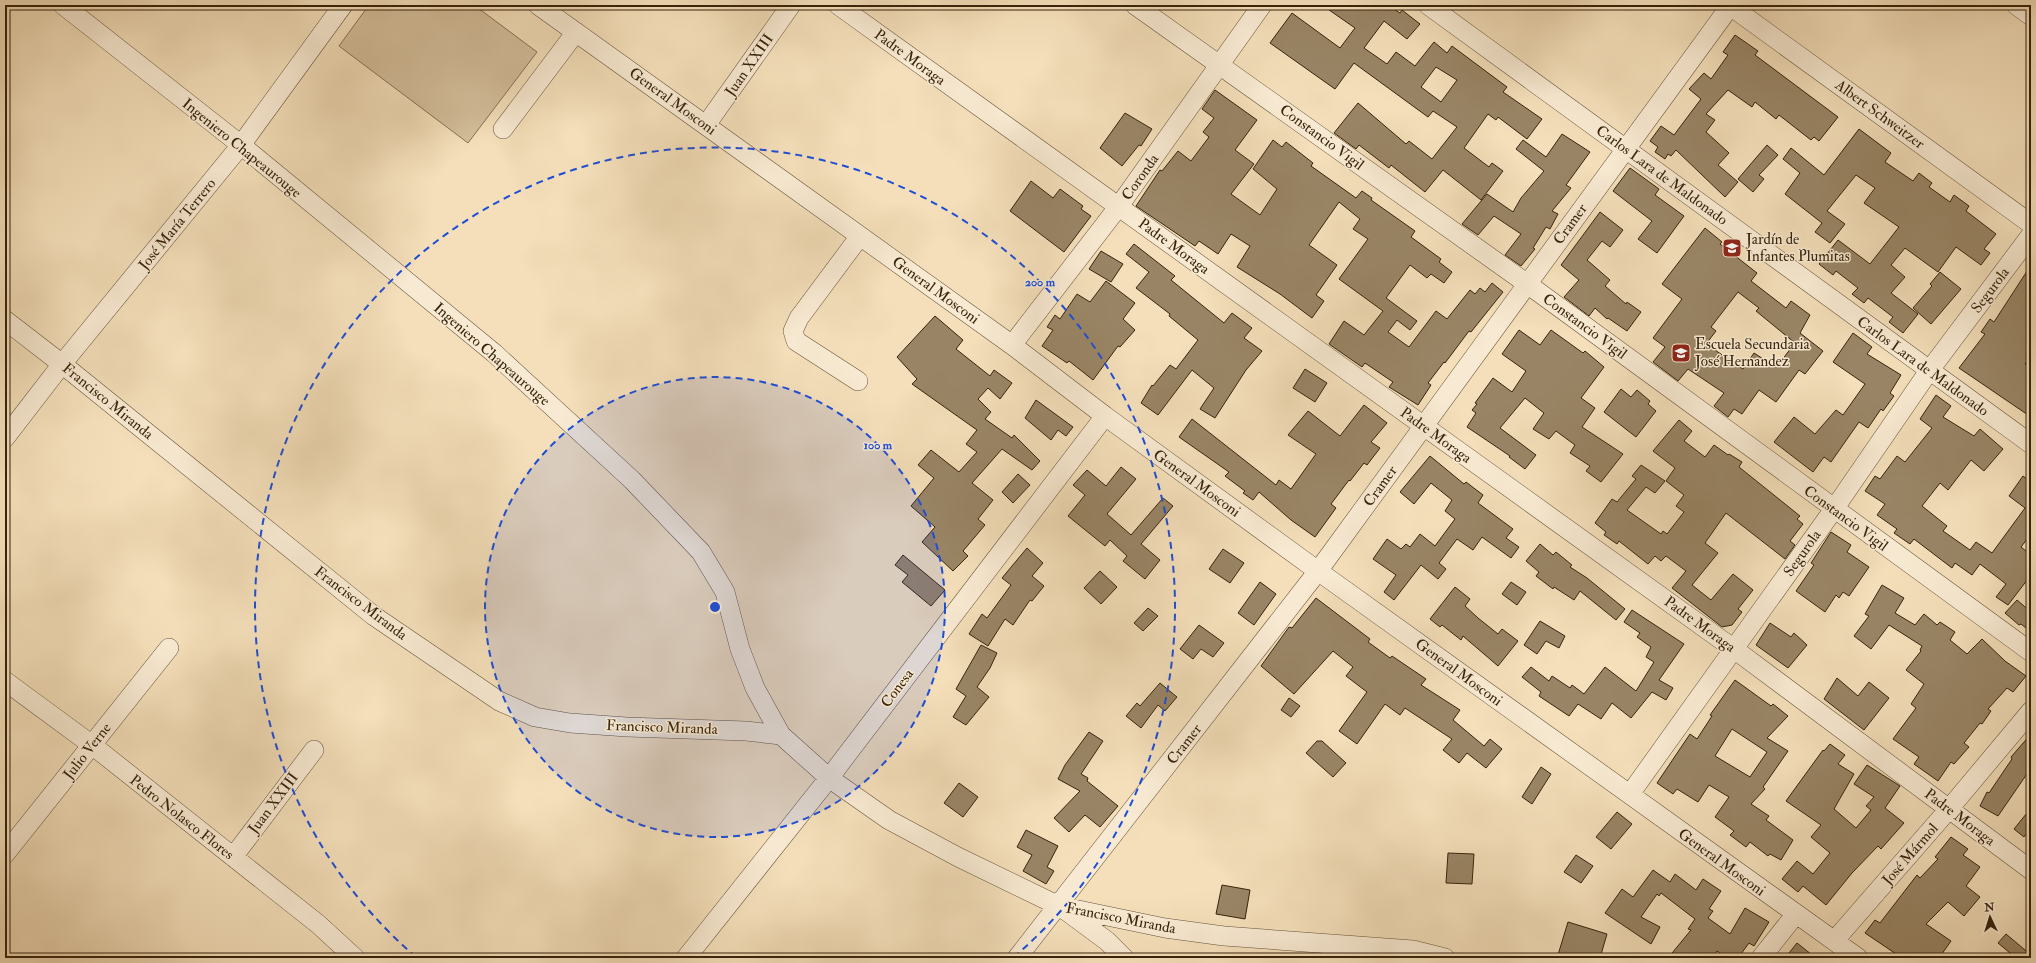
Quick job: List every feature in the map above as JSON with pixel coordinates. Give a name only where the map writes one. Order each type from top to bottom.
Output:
[{"type":"street","name":"Ingeniero Chapeaurouge","points":[[63,5],[241,145],[494,353],[632,480],[701,552],[725,592],[740,649],[753,681],[781,735],[829,778]]},
{"type":"street","name":"José María Terrero","points":[[5,438],[62,364],[241,145],[343,5]]},
{"type":"street","name":"General Mosconi","points":[[538,5],[1012,345],[1105,416],[1318,571],[1630,794],[1795,915],[1858,958]]},
{"type":"street","name":"Juan XXIII","points":[[706,125],[791,5]]},
{"type":"street","name":"Padre Moraga","points":[[838,5],[1734,648],[2031,870]]},
{"type":"street","name":"Constancio Vigil","points":[[1135,5],[1526,283],[2031,652]]},
{"type":"street","name":"Coronda","points":[[1012,345],[1119,206],[1262,5]]},
{"type":"street","name":"Carlos Lara de Maldonado","points":[[1428,5],[2031,444]]},
{"type":"street","name":"Cramer","points":[[1017,958],[1059,906],[1318,571],[1526,283],[1730,5]]},
{"type":"street","name":"Albert Schweitzer","points":[[1730,5],[2031,224]]},
{"type":"street","points":[[2016,5],[2031,16]]},
{"type":"street","points":[[503,129],[576,32]]},
{"type":"street","name":"Segurola","points":[[1630,794],[1834,509],[1929,371],[2031,235]]},
{"type":"street","points":[[858,381],[796,341],[793,331],[799,318],[860,236]]},
{"type":"street","name":"Francisco Miranda","points":[[5,320],[62,364],[374,616],[499,701],[535,717],[570,722],[627,727],[746,731],[781,735]]},
{"type":"street","name":"Conesa","points":[[686,958],[829,778],[1105,416]]},
{"type":"street","name":"Julio Verne","points":[[5,854],[169,648]]},
{"type":"street","name":"Pedro Nolasco Flores","points":[[5,681],[92,745],[318,924],[355,958]]},
{"type":"street","name":"José Mármol","points":[[1834,941],[1949,809],[2031,711]]},
{"type":"street","name":"Juan XXIII","points":[[232,857],[314,750]]},
{"type":"street","name":"Francisco Miranda","points":[[829,778],[890,820],[958,857],[1059,906],[1165,928],[1224,936],[1413,950],[1445,958]]},
{"type":"street","points":[[1059,906],[1107,941],[1124,958]]},
{"type":"street","points":[[1761,958],[1795,915]]},
{"type":"shaded area","points":[[369,5],[474,5],[537,52],[468,143],[339,46]]},
{"type":"building","points":[[1322,5],[1388,5],[1400,13],[1402,10],[1420,24],[1407,39],[1384,21],[1364,48],[1387,64],[1396,52],[1415,66],[1434,42],[1447,53],[1452,46],[1507,87],[1503,92],[1542,119],[1527,139],[1498,117],[1496,120],[1488,114],[1464,148],[1489,167],[1492,163],[1503,171],[1481,200],[1443,170],[1425,192],[1391,165],[1389,168],[1359,145],[1356,149],[1334,133],[1358,103],[1406,144],[1409,141],[1432,159],[1457,127],[1433,111],[1428,117],[1354,63],[1335,89],[1270,43],[1292,13],[1340,48],[1355,28]],"holes":[[[1436,67],[1457,80],[1441,102],[1421,87]]]},
{"type":"building","points":[[1735,35],[1758,51],[1755,55],[1838,117],[1819,141],[1814,137],[1811,140],[1779,115],[1776,119],[1755,102],[1752,107],[1728,90],[1706,114],[1715,120],[1706,132],[1729,153],[1718,165],[1738,182],[1725,197],[1676,150],[1671,156],[1668,154],[1665,159],[1655,152],[1658,147],[1650,141],[1661,126],[1674,135],[1701,99],[1689,89],[1704,73],[1711,79],[1728,55],[1723,52]]},
{"type":"building","points":[[1215,90],[1257,120],[1235,150],[1254,164],[1231,194],[1260,215],[1277,189],[1253,169],[1273,140],[1282,147],[1286,142],[1313,163],[1311,166],[1356,198],[1362,191],[1372,198],[1371,200],[1415,231],[1411,237],[1441,259],[1439,262],[1452,272],[1444,283],[1431,274],[1427,278],[1410,265],[1386,298],[1417,321],[1410,330],[1397,320],[1388,332],[1409,347],[1436,311],[1447,319],[1470,290],[1475,294],[1480,288],[1485,292],[1492,283],[1503,292],[1471,332],[1469,331],[1428,383],[1431,385],[1418,405],[1389,387],[1393,382],[1365,363],[1362,367],[1329,344],[1344,321],[1364,335],[1383,311],[1339,279],[1368,239],[1353,229],[1360,219],[1339,202],[1309,245],[1337,265],[1316,295],[1324,301],[1312,318],[1280,294],[1237,267],[1250,246],[1231,234],[1218,254],[1199,241],[1195,246],[1136,206],[1160,170],[1162,171],[1178,151],[1191,161],[1209,137],[1203,132],[1214,118],[1202,109]]},
{"type":"building","points":[[1125,113],[1152,129],[1141,146],[1139,145],[1122,166],[1100,148]]},
{"type":"building","points":[[1859,129],[1891,153],[1885,162],[1913,181],[1919,173],[1932,183],[1929,187],[1950,202],[1954,195],[1969,206],[1966,211],[1996,234],[1984,249],[1990,253],[1981,265],[1956,247],[1938,272],[1905,248],[1891,265],[1905,277],[1891,293],[1918,314],[1903,333],[1889,322],[1893,317],[1868,298],[1864,303],[1852,294],[1858,288],[1836,271],[1833,275],[1819,264],[1838,240],[1870,264],[1899,227],[1864,203],[1875,188],[1856,175],[1827,211],[1845,224],[1830,243],[1815,232],[1822,223],[1785,194],[1800,173],[1783,159],[1791,148],[1824,175]]},
{"type":"building","points":[[1562,134],[1590,152],[1566,185],[1571,188],[1552,211],[1558,214],[1550,229],[1546,227],[1533,248],[1535,249],[1521,266],[1505,255],[1521,234],[1494,216],[1478,235],[1462,224],[1487,194],[1513,212],[1521,198],[1544,171],[1516,149],[1523,140],[1546,157]]},
{"type":"building","points":[[1767,145],[1778,155],[1759,175],[1764,179],[1753,192],[1738,179]]},
{"type":"building","points":[[1630,168],[1659,189],[1655,195],[1684,216],[1657,253],[1638,239],[1652,221],[1613,191]]},
{"type":"building","points":[[1031,181],[1053,198],[1060,189],[1083,206],[1081,209],[1091,216],[1064,252],[1010,211]]},
{"type":"building","points":[[1600,212],[1623,230],[1610,247],[1602,241],[1587,260],[1610,280],[1605,286],[1626,304],[1627,302],[1641,312],[1627,331],[1608,318],[1607,319],[1595,308],[1589,316],[1564,297],[1579,280],[1561,265]]},
{"type":"building","points":[[1705,228],[1722,242],[1720,244],[1757,273],[1751,281],[1786,308],[1791,301],[1810,315],[1800,333],[1823,351],[1805,374],[1799,370],[1776,402],[1759,390],[1742,414],[1734,409],[1728,417],[1714,406],[1724,393],[1688,369],[1678,381],[1653,362],[1665,347],[1653,338],[1682,299],[1662,284]],"holes":[[[1738,292],[1759,308],[1756,311],[1795,343],[1778,365],[1776,364],[1774,366],[1754,353],[1743,369],[1706,344],[1716,331],[1711,327]]]},
{"type":"building","points":[[1134,244],[1175,276],[1171,280],[1224,323],[1232,313],[1252,328],[1244,338],[1262,351],[1246,370],[1215,418],[1200,409],[1214,388],[1192,370],[1158,415],[1141,403],[1152,385],[1153,386],[1170,365],[1176,369],[1198,340],[1169,316],[1170,314],[1136,288],[1149,272],[1126,254]]},
{"type":"building","points":[[1101,251],[1123,264],[1111,282],[1089,269]]},
{"type":"building","points":[[2031,265],[2031,356],[2025,364],[2031,368],[2031,417],[1959,368],[1985,334],[1981,332],[1990,319],[1994,322]]},
{"type":"building","points":[[1940,272],[1961,289],[1931,324],[1913,308],[1932,286],[1930,284]]},
{"type":"building","points":[[1106,281],[1135,303],[1123,319],[1135,330],[1120,347],[1118,346],[1093,380],[1069,361],[1067,363],[1042,346],[1053,330],[1047,327],[1055,315],[1060,319],[1077,294],[1090,302]]},
{"type":"building","points":[[935,316],[963,340],[956,349],[990,376],[994,370],[1012,383],[1000,399],[988,388],[978,399],[991,412],[985,419],[1012,438],[1014,435],[1040,461],[1032,470],[1002,449],[972,483],[993,500],[978,519],[985,525],[963,551],[968,556],[953,571],[922,542],[935,527],[911,506],[934,478],[918,465],[931,450],[959,472],[977,452],[966,444],[977,430],[912,384],[917,379],[897,357]]},
{"type":"building","points":[[1519,330],[1540,345],[1551,330],[1583,353],[1585,351],[1604,367],[1581,398],[1595,408],[1582,427],[1623,454],[1601,482],[1586,471],[1590,466],[1570,453],[1575,445],[1556,431],[1549,439],[1533,429],[1544,413],[1525,398],[1500,428],[1536,455],[1525,469],[1509,457],[1510,456],[1467,427],[1476,413],[1472,410],[1477,404],[1475,403],[1493,378],[1512,392],[1526,371],[1502,354]]},
{"type":"building","points":[[1853,333],[1872,347],[1867,354],[1901,375],[1890,393],[1894,396],[1883,411],[1881,409],[1868,428],[1859,422],[1831,462],[1824,457],[1813,472],[1774,442],[1794,417],[1815,434],[1836,410],[1843,415],[1865,384],[1833,362]]},
{"type":"building","points":[[1305,369],[1327,383],[1315,402],[1293,388]]},
{"type":"building","points":[[1621,389],[1631,397],[1637,390],[1650,401],[1648,404],[1656,411],[1636,437],[1604,412]]},
{"type":"building","points":[[1936,395],[1951,406],[1943,417],[1974,436],[1980,429],[2003,449],[1984,471],[1971,460],[1948,490],[1940,483],[1922,506],[1947,526],[1943,531],[1970,550],[1976,542],[1992,553],[2025,508],[2009,496],[2023,476],[2031,482],[2031,534],[2021,547],[2031,555],[2031,575],[2008,605],[1996,597],[2006,584],[1980,564],[1972,575],[1955,563],[1952,568],[1914,539],[1910,544],[1894,533],[1897,529],[1877,515],[1885,504],[1865,491],[1875,476],[1880,479],[1897,456],[1905,462],[1932,428],[1920,419]]},
{"type":"building","points":[[1036,400],[1073,427],[1066,436],[1058,430],[1051,440],[1025,418]]},
{"type":"building","points":[[1364,405],[1387,423],[1371,442],[1380,448],[1367,465],[1364,463],[1350,481],[1349,480],[1331,504],[1336,508],[1315,537],[1291,520],[1259,492],[1253,500],[1243,493],[1245,491],[1225,476],[1229,472],[1179,437],[1192,419],[1276,485],[1279,480],[1291,489],[1316,454],[1288,435],[1308,411],[1340,436]]},
{"type":"building","points":[[1679,420],[1692,431],[1684,441],[1705,457],[1714,445],[1728,455],[1729,454],[1742,462],[1739,467],[1800,516],[1797,519],[1803,524],[1790,541],[1795,545],[1785,559],[1726,513],[1705,543],[1718,553],[1692,585],[1711,600],[1733,574],[1753,590],[1738,609],[1742,612],[1732,625],[1722,627],[1672,588],[1686,571],[1666,556],[1661,561],[1655,556],[1648,564],[1619,541],[1617,544],[1604,535],[1606,532],[1595,523],[1612,499],[1617,502],[1636,479],[1632,476],[1641,465],[1665,481],[1655,493],[1646,487],[1627,510],[1661,534],[1663,531],[1667,534],[1684,512],[1676,506],[1684,495],[1666,481],[1675,468],[1653,451]]},
{"type":"building","points":[[1430,456],[1464,484],[1466,482],[1483,495],[1478,503],[1513,529],[1506,538],[1519,547],[1511,558],[1482,537],[1473,550],[1457,539],[1439,563],[1446,569],[1438,579],[1421,565],[1394,600],[1384,592],[1396,575],[1373,559],[1387,539],[1401,549],[1406,544],[1410,547],[1420,534],[1435,546],[1455,519],[1445,511],[1452,500],[1431,483],[1414,504],[1400,492]]},
{"type":"building","points":[[1121,467],[1136,479],[1107,514],[1131,535],[1163,498],[1173,506],[1141,544],[1160,560],[1145,579],[1123,561],[1127,556],[1110,540],[1105,546],[1068,516],[1085,495],[1073,485],[1087,470],[1106,486]]},
{"type":"building","points":[[1018,474],[1030,485],[1013,503],[1002,492]]},
{"type":"building","points":[[1831,532],[1851,545],[1847,552],[1869,567],[1849,596],[1843,592],[1839,598],[1836,595],[1825,612],[1796,591],[1814,565],[1811,563]]},
{"type":"building","points":[[1540,544],[1553,555],[1556,552],[1572,565],[1570,567],[1587,578],[1625,609],[1616,620],[1580,591],[1574,600],[1554,587],[1553,589],[1536,576],[1539,572],[1526,561]]},
{"type":"building","points":[[1027,548],[1043,563],[1032,576],[1044,586],[1032,601],[1030,600],[1013,625],[1005,619],[988,646],[969,634],[982,614],[987,618],[1011,585],[1002,578]]},
{"type":"building","points":[[1223,549],[1244,563],[1230,583],[1209,569]]},
{"type":"building","points":[[903,555],[945,590],[931,606],[902,582],[908,575],[895,565]]},
{"type":"building","points":[[1100,571],[1117,587],[1101,604],[1084,588]]},
{"type":"building","points":[[1260,582],[1276,594],[1254,625],[1238,613]]},
{"type":"building","points":[[1511,582],[1526,592],[1517,605],[1502,594]]},
{"type":"building","points":[[1882,585],[1904,598],[1895,613],[1915,625],[1924,614],[1937,625],[1940,622],[1955,632],[1950,640],[1967,654],[1982,639],[2005,661],[2026,676],[2013,692],[2007,688],[1988,709],[1991,711],[1982,724],[1980,723],[1964,743],[1969,747],[1954,764],[1951,762],[1938,781],[1914,764],[1919,757],[1893,739],[1916,708],[1911,704],[1924,684],[1906,670],[1921,651],[1922,646],[1889,625],[1871,649],[1854,636],[1869,616],[1865,614]]},
{"type":"building","points":[[1455,587],[1470,599],[1465,606],[1478,618],[1498,634],[1502,629],[1518,641],[1498,666],[1463,636],[1461,640],[1442,625],[1440,627],[1430,619]]},
{"type":"building","points":[[1316,598],[1370,639],[1368,642],[1390,658],[1392,656],[1426,679],[1421,685],[1460,710],[1453,720],[1484,746],[1490,739],[1502,749],[1486,768],[1467,753],[1459,763],[1443,750],[1452,739],[1405,708],[1400,715],[1385,704],[1357,744],[1339,731],[1367,692],[1346,676],[1353,667],[1333,651],[1294,694],[1261,666],[1289,627],[1292,628]]},
{"type":"building","points":[[2017,600],[2031,612],[2031,632],[2021,624],[2019,625],[2005,613]]},
{"type":"building","points":[[1148,608],[1158,616],[1143,631],[1134,623]]},
{"type":"building","points":[[1632,610],[1684,644],[1659,680],[1673,688],[1666,700],[1652,692],[1631,718],[1612,703],[1601,719],[1578,704],[1569,716],[1539,696],[1541,692],[1522,677],[1531,667],[1549,681],[1552,676],[1570,688],[1572,685],[1584,694],[1605,667],[1636,691],[1654,662],[1646,657],[1651,647],[1637,637],[1640,633],[1624,622]]},
{"type":"building","points":[[1540,621],[1565,636],[1559,648],[1546,641],[1537,654],[1524,645]]},
{"type":"building","points":[[1770,623],[1791,637],[1794,633],[1807,645],[1788,668],[1756,645]]},
{"type":"building","points":[[1199,625],[1224,643],[1213,657],[1201,649],[1193,659],[1180,649]]},
{"type":"building","points":[[981,645],[997,653],[990,668],[977,687],[989,697],[966,725],[953,717],[966,696],[956,689]]},
{"type":"building","points":[[1837,678],[1858,696],[1869,682],[1889,698],[1864,730],[1824,699]]},
{"type":"building","points":[[1735,680],[1771,706],[1773,704],[1788,716],[1767,738],[1788,751],[1763,787],[1765,789],[1751,804],[1769,816],[1766,820],[1793,840],[1781,860],[1770,854],[1768,856],[1750,842],[1746,847],[1730,835],[1734,831],[1715,817],[1729,797],[1709,785],[1698,802],[1677,789],[1673,794],[1657,783],[1690,734],[1697,739],[1712,716],[1710,715]],"holes":[[[1732,729],[1767,752],[1750,777],[1715,756]]]},
{"type":"building","points":[[1160,683],[1177,697],[1165,711],[1158,705],[1141,728],[1126,716],[1137,703],[1140,706]]},
{"type":"building","points":[[1289,698],[1300,706],[1291,717],[1281,710]]},
{"type":"building","points":[[1089,732],[1103,741],[1081,774],[1088,778],[1087,781],[1118,806],[1100,827],[1085,815],[1069,832],[1054,818],[1080,791],[1058,779],[1065,765]]},
{"type":"building","points":[[2031,734],[2031,768],[1998,816],[1980,806],[1987,792],[1989,793],[2012,759],[2011,757]]},
{"type":"building","points":[[1317,741],[1322,741],[1346,763],[1333,777],[1306,753]]},
{"type":"building","points":[[1830,744],[1845,755],[1838,764],[1854,774],[1834,809],[1856,828],[1871,810],[1866,806],[1874,797],[1854,784],[1867,765],[1900,786],[1885,808],[1904,823],[1881,849],[1878,846],[1852,873],[1826,905],[1803,886],[1798,892],[1782,879],[1797,861],[1813,874],[1830,853],[1811,837],[1821,825],[1786,801],[1823,750],[1824,751]]},
{"type":"building","points":[[1541,767],[1551,774],[1532,804],[1522,797]]},
{"type":"building","points":[[959,783],[978,797],[963,817],[944,803]]},
{"type":"building","points":[[2031,808],[2031,827],[2024,837],[2014,829]]},
{"type":"building","points":[[1617,812],[1632,824],[1611,849],[1596,837]]},
{"type":"building","points":[[1026,830],[1058,846],[1047,867],[1054,871],[1046,884],[1023,871],[1032,855],[1017,847]]},
{"type":"building","points":[[1951,837],[1968,849],[1963,855],[1980,867],[1966,886],[1980,897],[1964,916],[1948,902],[1926,924],[1951,941],[1939,958],[1902,958],[1865,933],[1875,920],[1880,923],[1917,875],[1920,878],[1938,859],[1935,857]]},
{"type":"building","points":[[1448,853],[1474,854],[1472,884],[1446,883]]},
{"type":"building","points":[[1576,855],[1593,866],[1581,883],[1564,872]]},
{"type":"building","points":[[1653,870],[1670,882],[1675,874],[1696,890],[1703,879],[1721,891],[1709,909],[1713,911],[1708,918],[1730,934],[1745,908],[1769,922],[1754,946],[1749,943],[1738,958],[1727,958],[1717,951],[1712,958],[1668,958],[1691,930],[1688,929],[1695,919],[1661,893],[1659,896],[1657,894],[1641,917],[1660,927],[1651,944],[1605,913],[1622,889],[1633,897]]},
{"type":"building","points":[[1222,885],[1250,890],[1245,919],[1216,914]]},
{"type":"building","points":[[1568,922],[1607,934],[1600,958],[1557,958]]},
{"type":"building","points":[[2006,934],[2031,955],[2031,958],[2016,958],[1998,943]]},
{"type":"building","points":[[1797,943],[1816,958],[1785,958]]},
{"type":"place","name":"Jardín de Infantes Plumitas","points":[[1732,248]]},
{"type":"place","name":"Escuela Secundaria José Hernandez","points":[[1681,353]]}]
